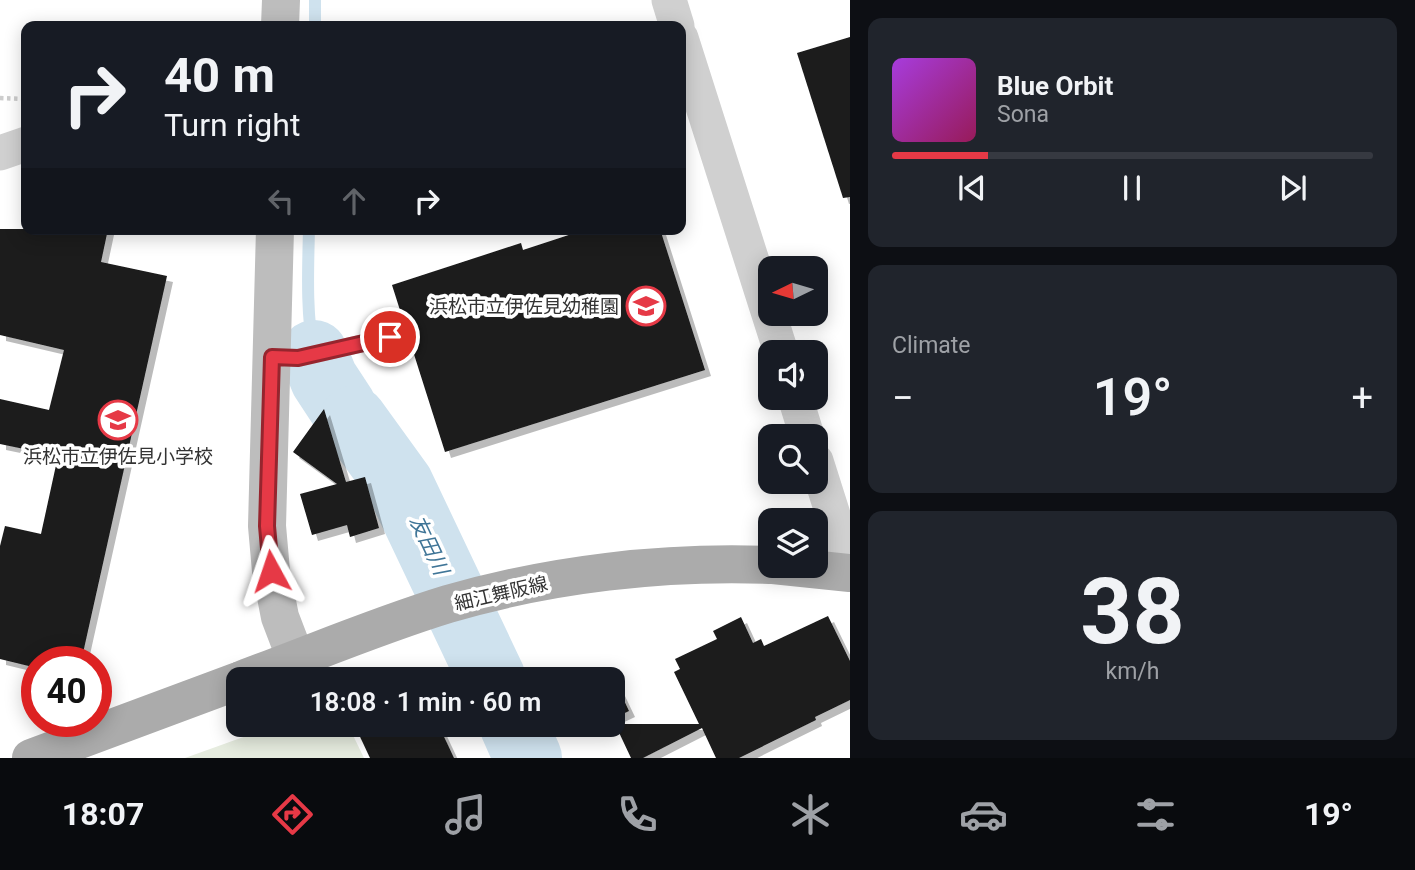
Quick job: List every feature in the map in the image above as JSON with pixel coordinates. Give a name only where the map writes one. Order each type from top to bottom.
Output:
[{"type":"main road","name":"細江舞阪線","points":[[275,667],[456,602],[576,577],[624,571],[758,565]]},
{"type":"main road","points":[[31,758],[226,685]]},
{"type":"street","points":[[281,0],[281,21]]},
{"type":"street","points":[[669,0],[675,21]]},
{"type":"street","points":[[686,54],[777,340]]},
{"type":"street","points":[[0,153],[21,146]]},
{"type":"street","points":[[275,235],[285,358],[267,526],[271,571],[280,617],[296,659]]},
{"type":"street","points":[[826,494],[841,540],[843,572]]},
{"type":"lane","points":[[285,358],[331,351],[390,337]]},
{"type":"path","points":[[0,98],[21,99]]},
{"type":"shaded area","points":[[244,737],[354,737],[364,758],[185,758]]},
{"type":"building","points":[[850,37],[850,197],[843,198],[797,53]]},
{"type":"building","points":[[0,229],[21,229],[21,235],[107,235],[101,262],[167,276],[85,646],[21,646],[21,664],[0,659],[0,546],[5,526],[41,534],[58,456],[0,444],[0,399],[49,410],[64,350],[0,335]]},
{"type":"building","points":[[569,235],[662,235],[705,370],[445,452],[392,285],[521,243],[523,250]]},
{"type":"building","points":[[324,409],[346,482],[365,477],[379,528],[350,537],[347,525],[312,535],[300,494],[337,484],[293,452]]},
{"type":"building","points":[[828,616],[850,661],[850,700],[739,758],[716,758],[702,728],[643,758],[631,758],[621,737],[625,737],[625,724],[699,724],[674,672],[680,669],[675,659],[717,639],[713,631],[741,617],[753,643],[761,639],[764,646]]},
{"type":"building","points":[[360,737],[444,737],[454,758],[370,758]]},
{"type":"waterway","name":"友田川","points":[[315,0],[315,21]]},
{"type":"waterway","name":"友田川","points":[[309,235],[309,308],[314,354]]},
{"type":"waterway","name":"友田川","points":[[314,354],[324,379],[343,408]]},
{"type":"waterway","name":"友田川","points":[[353,420],[400,485],[486,667]]},
{"type":"waterway","name":"友田川","points":[[519,737],[528,758]]},
{"type":"place","name":"浜松市立伊佐見幼稚園","points":[[646,306]]},
{"type":"place","name":"浜松市立伊佐見小学校","points":[[118,420]]},
{"type":"route","points":[[271,571],[267,526],[272,357],[298,358],[390,337]]}]
